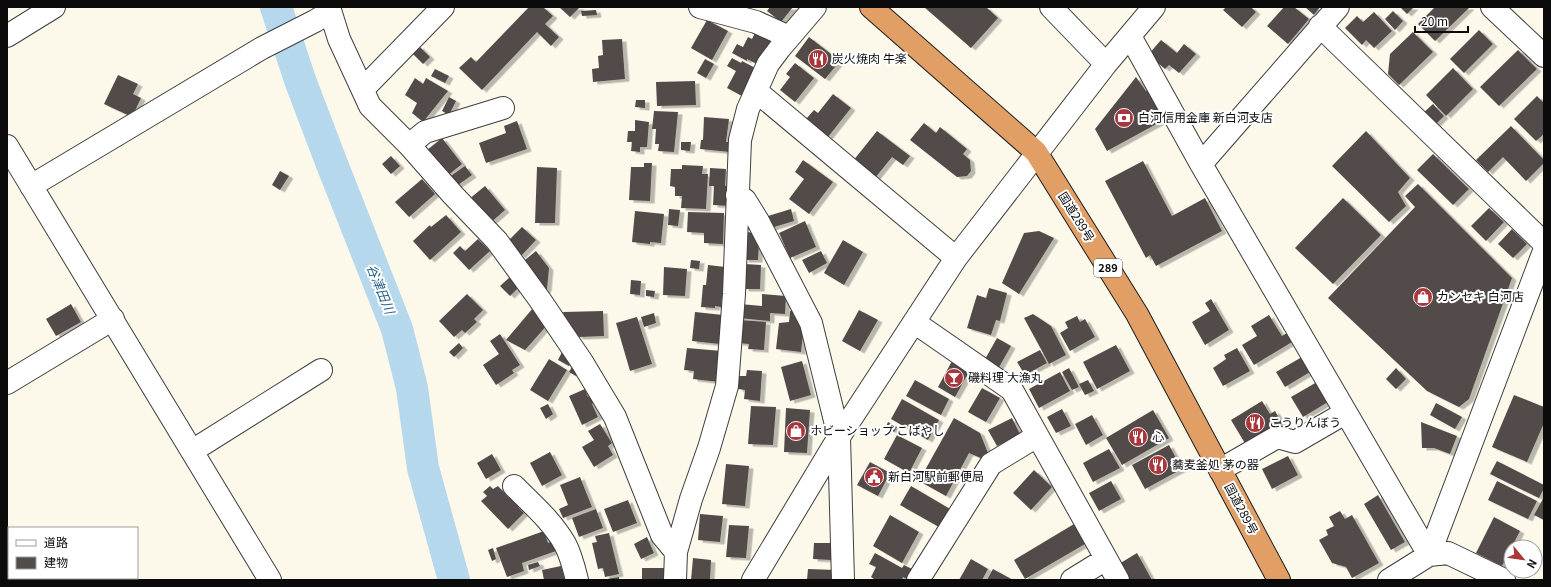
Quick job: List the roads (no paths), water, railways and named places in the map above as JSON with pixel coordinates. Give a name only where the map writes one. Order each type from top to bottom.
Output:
[{"type":"highway","name":"国道289号","points":[[871,7],[1036,152],[1137,314],[1278,580]]},
{"type":"street","points":[[7,36],[54,7]]},
{"type":"street","points":[[363,89],[443,7]]},
{"type":"street","points":[[700,7],[756,22],[789,37]]},
{"type":"street","points":[[675,580],[676,552],[691,499],[709,448],[727,386],[734,294],[740,140],[748,109],[768,64],[815,7]]},
{"type":"street","points":[[1051,7],[1106,64]]},
{"type":"street","points":[[753,580],[839,437],[956,258],[1036,152],[1106,64],[1154,7]]},
{"type":"street","points":[[1201,164],[1338,7]]},
{"type":"street","points":[[1492,7],[1544,56]]},
{"type":"street","points":[[31,186],[262,48],[325,14],[339,39],[370,106],[409,145],[452,195],[497,241],[540,300],[582,362],[615,417],[662,535],[676,552]]},
{"type":"street","points":[[1320,26],[1544,243]]},
{"type":"street","points":[[1130,36],[1201,164],[1429,555]]},
{"type":"street","points":[[756,91],[956,258]]},
{"type":"street","points":[[409,145],[425,132],[503,108]]},
{"type":"street","points":[[7,146],[270,580]]},
{"type":"street","points":[[737,195],[745,200],[758,220],[811,323],[839,437],[843,580]]},
{"type":"street","points":[[1429,555],[1544,251]]},
{"type":"street","points":[[7,383],[113,320]]},
{"type":"street","points":[[914,322],[1012,390],[1118,580]]},
{"type":"street","points":[[192,451],[321,370]]},
{"type":"street","points":[[1220,470],[1277,437],[1295,442],[1345,412]]},
{"type":"street","points":[[918,580],[991,464],[1037,436]]},
{"type":"street","points":[[514,486],[551,522],[566,545],[577,580]]},
{"type":"street","points":[[1389,580],[1429,555],[1448,553],[1504,580]]},
{"type":"street","points":[[1072,580],[1106,559]]},
{"type":"waterway","name":"谷津田川","points":[[276,7],[300,80],[397,329],[412,388],[423,468],[454,580]]},
{"type":"place","name":"炭火焼肉 牛楽","points":[[818,59]]},
{"type":"place","name":"白河信用金庫 新白河支店","points":[[1124,118]]},
{"type":"place","name":"カンセキ 白河店","points":[[1423,297]]},
{"type":"place","name":"磯料理 大漁丸","points":[[954,378]]},
{"type":"place","name":"こうりんぼう","points":[[1255,423]]},
{"type":"place","name":"ホビーショップ こばやし","points":[[796,431]]},
{"type":"place","name":"心","points":[[1138,437]]},
{"type":"place","name":"蕎麦釜処 茅の器","points":[[1158,465]]},
{"type":"place","name":"新白河駅前郵便局","points":[[874,477]]}]
